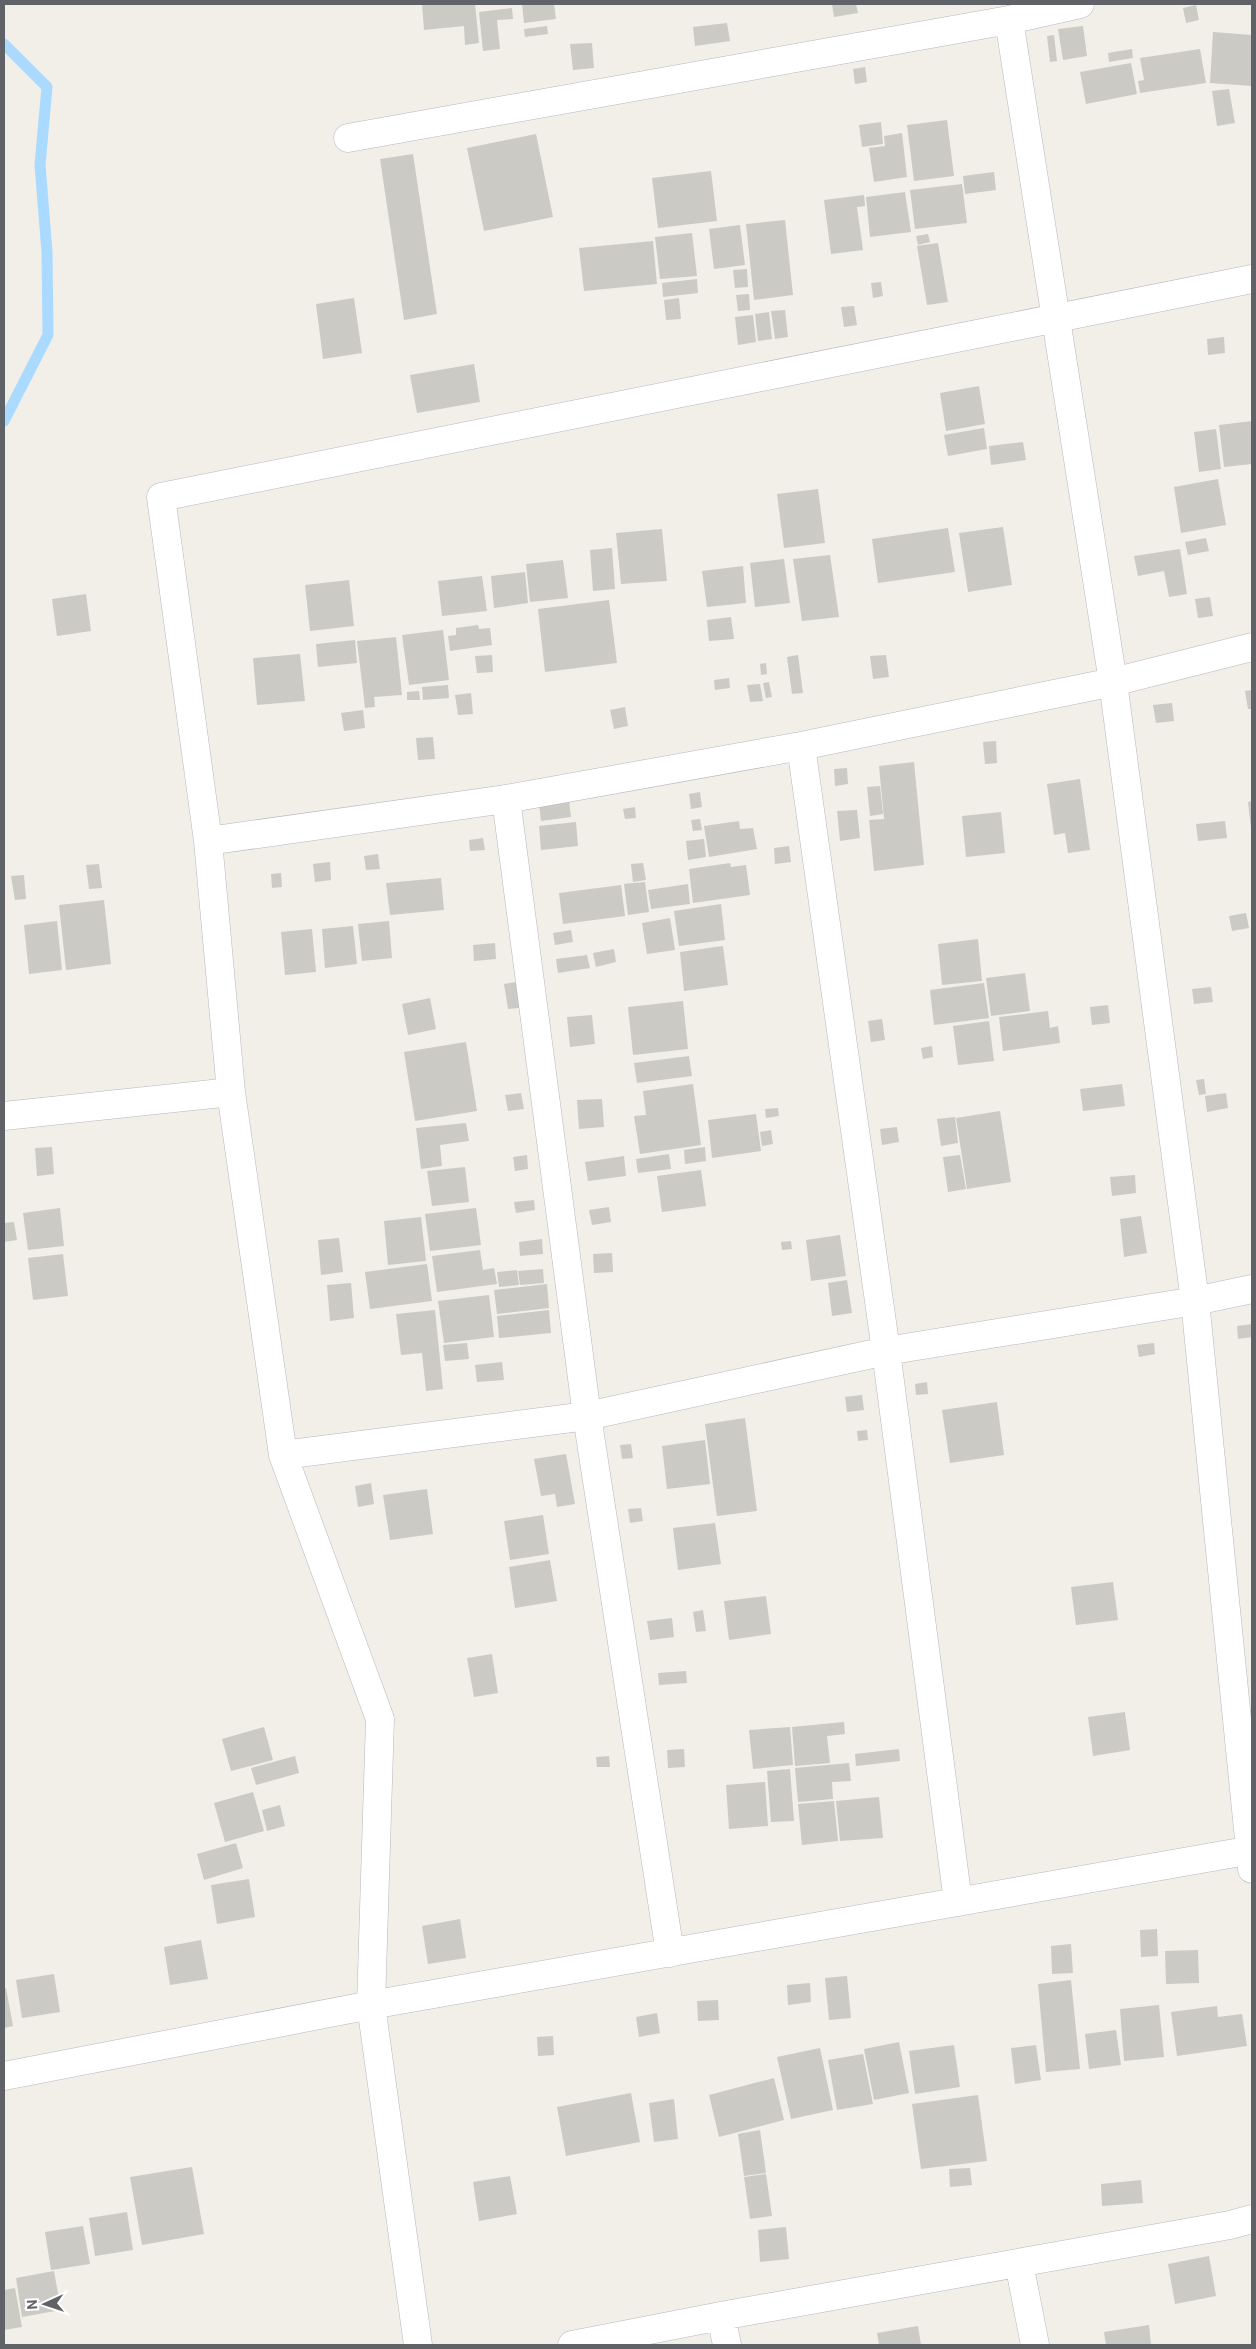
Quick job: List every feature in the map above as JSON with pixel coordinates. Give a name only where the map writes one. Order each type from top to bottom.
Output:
[{"type":"street","points":[[348,138],[1009,20],[1080,4]]},
{"type":"street","points":[[4,2076],[370,2005],[670,1952],[958,1902],[1251,1857],[1195,1301],[1113,682],[1009,20]]},
{"type":"street","points":[[418,2345],[370,2005],[380,1719],[283,1456],[231,1092],[208,841],[161,497],[1055,320],[1252,279]]},
{"type":"street","points":[[208,841],[506,799],[801,746],[1113,682],[1252,647]]},
{"type":"street","points":[[801,746],[886,1351],[958,1902]]},
{"type":"street","points":[[506,799],[587,1416],[670,1952]]},
{"type":"street","points":[[4,1116],[231,1092]]},
{"type":"street","points":[[283,1456],[587,1416],[886,1351],[1195,1301],[1252,1289]]},
{"type":"street","points":[[572,2345],[1252,2219]]},
{"type":"street","points":[[1019,2263],[1035,2345]]},
{"type":"street","points":[[721,2316],[727,2345]]},
{"type":"building","points":[[422,4],[475,4],[479,43],[465,45],[464,26],[424,30]]},
{"type":"building","points":[[522,4],[554,4],[556,19],[524,23]]},
{"type":"building","points":[[832,4],[856,4],[858,13],[834,17]]},
{"type":"building","points":[[1196,5],[1199,20],[1186,23],[1183,8]]},
{"type":"building","points":[[512,8],[513,19],[497,20],[500,49],[483,51],[479,12]]},
{"type":"building","points":[[727,23],[730,41],[695,46],[693,27]]},
{"type":"building","points":[[547,26],[548,34],[525,37],[524,29]]},
{"type":"building","points":[[1083,26],[1087,56],[1063,60],[1058,29]]},
{"type":"building","points":[[1213,32],[1252,35],[1252,86],[1210,83]]},
{"type":"building","points":[[1054,35],[1057,61],[1050,62],[1047,36]]},
{"type":"building","points":[[592,43],[594,68],[573,70],[570,44]]},
{"type":"building","points":[[1132,49],[1133,58],[1109,62],[1108,53]]},
{"type":"building","points":[[1200,49],[1206,83],[1140,93],[1138,81],[1144,80],[1140,58]]},
{"type":"building","points":[[1131,63],[1137,94],[1086,104],[1080,72]]},
{"type":"building","points":[[865,67],[867,82],[855,84],[853,69]]},
{"type":"building","points":[[1229,89],[1235,123],[1217,126],[1212,91]]},
{"type":"building","points":[[947,120],[954,176],[914,181],[907,125]]},
{"type":"building","points":[[881,122],[883,144],[862,147],[859,125]]},
{"type":"building","points":[[902,133],[907,177],[874,182],[869,148],[885,146],[884,136]]},
{"type":"building","points":[[536,134],[553,217],[484,231],[467,148]]},
{"type":"building","points":[[413,154],[437,314],[404,320],[380,159]]},
{"type":"building","points":[[711,171],[717,221],[658,228],[652,178]]},
{"type":"building","points":[[994,172],[996,190],[965,194],[963,176]]},
{"type":"building","points":[[962,184],[967,223],[915,229],[910,190]]},
{"type":"building","points":[[905,192],[911,232],[870,237],[866,197]]},
{"type":"building","points":[[864,195],[865,206],[857,207],[863,250],[831,254],[824,200]]},
{"type":"building","points":[[785,220],[793,295],[754,300],[746,224]]},
{"type":"building","points":[[740,225],[745,265],[714,269],[709,229]]},
{"type":"building","points":[[692,233],[697,276],[660,279],[655,237]]},
{"type":"building","points":[[928,234],[930,242],[918,245],[916,236]]},
{"type":"building","points":[[653,241],[657,284],[584,291],[579,248]]},
{"type":"building","points":[[938,243],[948,302],[927,305],[917,246]]},
{"type":"building","points":[[747,269],[748,287],[735,288],[733,270]]},
{"type":"building","points":[[697,279],[698,293],[663,297],[662,283]]},
{"type":"building","points":[[881,282],[883,296],[873,298],[871,283]]},
{"type":"building","points":[[749,294],[750,310],[738,311],[736,295]]},
{"type":"building","points":[[354,298],[362,353],[323,359],[316,304]]},
{"type":"building","points":[[679,298],[681,319],[666,320],[664,300]]},
{"type":"building","points":[[854,306],[857,325],[844,327],[841,307]]},
{"type":"building","points":[[785,310],[788,337],[775,339],[771,311]]},
{"type":"building","points":[[769,312],[772,339],[758,341],[755,314]]},
{"type":"building","points":[[753,315],[756,342],[738,345],[735,317]]},
{"type":"building","points":[[1224,337],[1225,353],[1208,355],[1207,339]]},
{"type":"building","points":[[474,364],[480,402],[417,413],[410,375]]},
{"type":"building","points":[[979,386],[985,424],[946,431],[940,393]]},
{"type":"building","points":[[1252,421],[1252,464],[1224,467],[1219,425]]},
{"type":"building","points":[[984,428],[987,449],[948,456],[944,435]]},
{"type":"building","points":[[1216,429],[1221,469],[1199,472],[1194,432]]},
{"type":"building","points":[[1023,442],[1026,460],[991,465],[989,446]]},
{"type":"building","points":[[1218,479],[1226,525],[1181,533],[1174,487]]},
{"type":"building","points":[[818,489],[825,543],[784,548],[777,494]]},
{"type":"building","points":[[1003,527],[1012,585],[968,592],[959,533]]},
{"type":"building","points":[[948,528],[955,572],[878,583],[872,539]]},
{"type":"building","points":[[662,529],[667,581],[621,584],[616,533]]},
{"type":"building","points":[[1206,538],[1209,551],[1188,555],[1185,542]]},
{"type":"building","points":[[612,548],[615,589],[593,591],[590,550]]},
{"type":"building","points":[[1180,549],[1187,594],[1169,597],[1164,571],[1138,576],[1134,556]]},
{"type":"building","points":[[830,555],[839,617],[802,621],[793,559]]},
{"type":"building","points":[[784,559],[790,603],[755,607],[750,563]]},
{"type":"building","points":[[563,560],[568,598],[530,602],[526,564]]},
{"type":"building","points":[[743,566],[746,603],[707,607],[702,571]]},
{"type":"building","points":[[525,572],[528,603],[494,608],[491,576]]},
{"type":"building","points":[[482,576],[487,611],[442,616],[438,581]]},
{"type":"building","points":[[349,580],[354,626],[310,631],[305,585]]},
{"type":"building","points":[[86,594],[91,631],[57,636],[52,599]]},
{"type":"building","points":[[1210,597],[1213,616],[1198,618],[1195,599]]},
{"type":"building","points":[[609,600],[617,663],[545,672],[538,609]]},
{"type":"building","points":[[731,617],[734,639],[709,641],[707,620]]},
{"type":"building","points":[[478,625],[479,629],[490,628],[492,645],[450,651],[448,636],[456,635],[456,628]]},
{"type":"building","points":[[443,630],[449,680],[409,685],[402,635]]},
{"type":"building","points":[[396,637],[402,695],[374,697],[375,707],[365,708],[357,641]]},
{"type":"building","points":[[355,640],[357,663],[318,667],[316,644]]},
{"type":"building","points":[[300,654],[305,701],[257,705],[253,658]]},
{"type":"building","points":[[492,655],[493,672],[477,673],[475,656]]},
{"type":"building","points":[[798,655],[803,693],[792,694],[787,657]]},
{"type":"building","points":[[886,655],[889,677],[873,679],[870,656]]},
{"type":"building","points":[[766,663],[767,674],[761,675],[760,664]]},
{"type":"building","points":[[729,678],[730,688],[715,690],[714,680]]},
{"type":"building","points":[[769,682],[772,697],[766,698],[763,683]]},
{"type":"building","points":[[760,684],[763,701],[750,702],[747,685]]},
{"type":"building","points":[[448,685],[449,698],[423,700],[422,687]]},
{"type":"building","points":[[1252,690],[1252,709],[1248,709],[1245,691]]},
{"type":"building","points":[[419,691],[420,700],[407,700],[407,692]]},
{"type":"building","points":[[471,693],[473,714],[458,715],[455,695]]},
{"type":"building","points":[[1172,703],[1174,721],[1156,723],[1153,705]]},
{"type":"building","points":[[625,707],[628,726],[614,729],[610,710]]},
{"type":"building","points":[[363,710],[365,728],[344,731],[341,713]]},
{"type":"building","points":[[433,737],[435,759],[418,760],[416,738]]},
{"type":"building","points":[[996,741],[997,763],[985,764],[983,742]]},
{"type":"building","points":[[914,762],[924,865],[874,871],[869,820],[884,819],[885,829],[879,766]]},
{"type":"building","points":[[847,768],[848,784],[835,786],[834,769]]},
{"type":"building","points":[[1080,779],[1090,850],[1068,853],[1065,833],[1054,835],[1047,784]]},
{"type":"building","points":[[880,786],[883,814],[870,816],[867,787]]},
{"type":"building","points":[[700,792],[702,807],[691,809],[689,794]]},
{"type":"building","points":[[569,800],[571,817],[541,821],[539,804]]},
{"type":"building","points":[[1252,801],[1252,828],[1251,828],[1248,802]]},
{"type":"building","points":[[635,807],[636,818],[625,819],[623,809]]},
{"type":"building","points":[[857,810],[860,838],[840,841],[837,811]]},
{"type":"building","points":[[1001,812],[1005,853],[966,857],[962,816]]},
{"type":"building","points":[[700,819],[702,830],[693,831],[691,820]]},
{"type":"building","points":[[739,821],[740,829],[753,828],[757,849],[709,857],[704,826]]},
{"type":"building","points":[[1225,821],[1227,838],[1198,841],[1196,824]]},
{"type":"building","points":[[576,822],[578,846],[541,850],[539,826]]},
{"type":"building","points":[[483,838],[485,850],[470,851],[469,840]]},
{"type":"building","points":[[704,839],[706,857],[688,860],[686,841]]},
{"type":"building","points":[[789,846],[791,862],[775,864],[774,848]]},
{"type":"building","points":[[378,854],[380,869],[366,870],[364,856]]},
{"type":"building","points":[[330,862],[331,880],[315,882],[313,864]]},
{"type":"building","points":[[643,863],[646,880],[633,882],[631,864]]},
{"type":"building","points":[[730,863],[731,867],[746,865],[750,895],[693,903],[689,869]]},
{"type":"building","points":[[99,864],[102,888],[89,889],[86,865]]},
{"type":"building","points":[[281,873],[282,887],[272,888],[271,874]]},
{"type":"building","points":[[24,875],[26,899],[15,900],[11,876]]},
{"type":"building","points":[[441,878],[444,910],[390,915],[386,883]]},
{"type":"building","points":[[645,882],[649,912],[628,915],[624,884]]},
{"type":"building","points":[[688,884],[690,904],[651,909],[648,890]]},
{"type":"building","points":[[621,885],[625,916],[563,924],[559,893]]},
{"type":"building","points":[[104,900],[111,964],[66,970],[59,905]]},
{"type":"building","points":[[721,904],[725,940],[679,946],[674,911]]},
{"type":"building","points":[[1246,913],[1249,928],[1232,931],[1229,916]]},
{"type":"building","points":[[670,918],[675,950],[647,954],[642,923]]},
{"type":"building","points":[[57,921],[62,970],[29,974],[24,925]]},
{"type":"building","points":[[389,921],[392,958],[362,961],[358,924]]},
{"type":"building","points":[[353,926],[357,964],[325,968],[322,929]]},
{"type":"building","points":[[312,929],[316,972],[285,975],[281,932]]},
{"type":"building","points":[[571,930],[573,942],[555,945],[553,933]]},
{"type":"building","points":[[978,939],[982,981],[942,985],[938,944]]},
{"type":"building","points":[[495,943],[496,959],[474,961],[473,945]]},
{"type":"building","points":[[723,946],[728,985],[684,991],[680,952]]},
{"type":"building","points":[[614,949],[616,962],[596,967],[593,953]]},
{"type":"building","points":[[587,955],[590,968],[558,973],[556,959]]},
{"type":"building","points":[[1025,973],[1030,1011],[991,1016],[986,978]]},
{"type":"building","points":[[523,981],[528,1007],[508,1009],[504,984]]},
{"type":"building","points":[[984,983],[989,1018],[934,1025],[930,990]]},
{"type":"building","points":[[1211,987],[1213,1002],[1194,1004],[1192,989]]},
{"type":"building","points":[[430,998],[436,1029],[408,1035],[402,1004]]},
{"type":"building","points":[[683,1001],[688,1049],[633,1055],[628,1007]]},
{"type":"building","points":[[1108,1005],[1110,1023],[1092,1025],[1090,1007]]},
{"type":"building","points":[[1048,1011],[1050,1028],[1058,1026],[1060,1043],[1003,1051],[999,1017]]},
{"type":"building","points":[[592,1015],[595,1044],[570,1047],[567,1017]]},
{"type":"building","points":[[882,1019],[885,1040],[871,1042],[868,1021]]},
{"type":"building","points":[[989,1021],[994,1061],[958,1065],[953,1026]]},
{"type":"building","points":[[466,1042],[477,1111],[415,1121],[404,1052]]},
{"type":"building","points":[[932,1046],[933,1057],[923,1059],[921,1048]]},
{"type":"building","points":[[689,1056],[692,1076],[637,1083],[634,1063]]},
{"type":"building","points":[[1204,1079],[1206,1094],[1199,1095],[1196,1080]]},
{"type":"building","points":[[693,1084],[701,1145],[640,1154],[634,1116],[646,1115],[643,1091]]},
{"type":"building","points":[[1122,1084],[1125,1106],[1083,1111],[1080,1089]]},
{"type":"building","points":[[521,1093],[524,1109],[508,1111],[505,1095]]},
{"type":"building","points":[[1226,1093],[1228,1108],[1207,1112],[1205,1096]]},
{"type":"building","points":[[602,1099],[604,1127],[579,1129],[577,1100]]},
{"type":"building","points":[[778,1108],[779,1116],[766,1118],[765,1109]]},
{"type":"building","points":[[1000,1111],[1011,1182],[967,1189],[956,1118]]},
{"type":"building","points":[[756,1114],[761,1151],[712,1158],[708,1120]]},
{"type":"building","points":[[955,1117],[958,1143],[941,1146],[937,1119]]},
{"type":"building","points":[[466,1123],[469,1141],[440,1145],[442,1166],[421,1169],[416,1128]]},
{"type":"building","points":[[897,1127],[899,1142],[882,1145],[880,1129]]},
{"type":"building","points":[[771,1130],[773,1144],[762,1146],[760,1132]]},
{"type":"building","points":[[52,1147],[54,1174],[37,1176],[35,1148]]},
{"type":"building","points":[[705,1147],[706,1161],[685,1164],[684,1150]]},
{"type":"building","points":[[669,1154],[671,1169],[638,1173],[636,1159]]},
{"type":"building","points":[[527,1155],[528,1169],[515,1171],[513,1157]]},
{"type":"building","points":[[960,1155],[966,1189],[948,1192],[943,1157]]},
{"type":"building","points":[[624,1156],[626,1176],[588,1181],[585,1162]]},
{"type":"building","points":[[465,1167],[469,1202],[432,1206],[427,1171]]},
{"type":"building","points":[[701,1170],[706,1206],[662,1212],[657,1176]]},
{"type":"building","points":[[1135,1175],[1136,1193],[1112,1196],[1110,1177]]},
{"type":"building","points":[[534,1200],[535,1210],[516,1213],[514,1202]]},
{"type":"building","points":[[609,1207],[611,1222],[592,1225],[589,1210]]},
{"type":"building","points":[[60,1208],[64,1246],[28,1250],[23,1213]]},
{"type":"building","points":[[476,1208],[481,1245],[430,1251],[425,1214]]},
{"type":"building","points":[[1141,1216],[1147,1253],[1124,1257],[1120,1219]]},
{"type":"building","points":[[421,1217],[426,1261],[388,1265],[384,1221]]},
{"type":"building","points":[[14,1222],[17,1240],[4,1242],[4,1223]]},
{"type":"building","points":[[840,1235],[846,1276],[811,1281],[806,1240]]},
{"type":"building","points":[[339,1238],[343,1272],[321,1275],[318,1240]]},
{"type":"building","points":[[542,1239],[543,1254],[520,1256],[519,1242]]},
{"type":"building","points":[[791,1241],[792,1249],[782,1250],[781,1242]]},
{"type":"building","points":[[480,1250],[483,1270],[494,1268],[497,1284],[437,1292],[432,1256]]},
{"type":"building","points":[[612,1253],[613,1272],[594,1273],[593,1254]]},
{"type":"building","points":[[63,1254],[68,1296],[33,1300],[28,1258]]},
{"type":"building","points":[[427,1264],[432,1301],[370,1309],[365,1272]]},
{"type":"building","points":[[543,1269],[544,1283],[520,1285],[518,1271]]},
{"type":"building","points":[[517,1270],[519,1285],[499,1287],[497,1272]]},
{"type":"building","points":[[847,1280],[852,1313],[832,1316],[828,1283]]},
{"type":"building","points":[[351,1283],[354,1318],[330,1321],[327,1285]]},
{"type":"building","points":[[547,1284],[549,1308],[497,1314],[494,1290]]},
{"type":"building","points":[[489,1295],[494,1337],[444,1343],[438,1301]]},
{"type":"building","points":[[435,1310],[443,1389],[426,1391],[422,1353],[401,1355],[396,1314]]},
{"type":"building","points":[[549,1310],[551,1333],[499,1338],[497,1316]]},
{"type":"building","points":[[1252,1324],[1252,1337],[1238,1339],[1237,1326]]},
{"type":"building","points":[[467,1343],[469,1359],[445,1361],[443,1345]]},
{"type":"building","points":[[1154,1343],[1155,1354],[1139,1357],[1137,1345]]},
{"type":"building","points":[[502,1362],[504,1380],[477,1382],[475,1365]]},
{"type":"building","points":[[927,1382],[928,1394],[916,1395],[915,1384]]},
{"type":"building","points":[[862,1395],[864,1410],[847,1412],[845,1397]]},
{"type":"building","points":[[997,1402],[1004,1455],[950,1463],[942,1410]]},
{"type":"building","points":[[745,1418],[757,1511],[717,1516],[705,1424]]},
{"type":"building","points":[[867,1430],[868,1440],[858,1441],[857,1431]]},
{"type":"building","points":[[705,1440],[710,1484],[667,1489],[662,1446]]},
{"type":"building","points":[[631,1444],[633,1458],[622,1459],[620,1445]]},
{"type":"building","points":[[566,1454],[575,1504],[557,1507],[555,1494],[541,1496],[534,1459]]},
{"type":"building","points":[[371,1483],[374,1504],[358,1507],[355,1486]]},
{"type":"building","points":[[427,1489],[433,1534],[390,1540],[383,1495]]},
{"type":"building","points":[[641,1508],[643,1521],[630,1523],[628,1509]]},
{"type":"building","points":[[543,1515],[549,1554],[510,1560],[504,1521]]},
{"type":"building","points":[[715,1523],[721,1564],[678,1570],[673,1528]]},
{"type":"building","points":[[550,1560],[557,1601],[515,1608],[509,1567]]},
{"type":"building","points":[[1113,1582],[1118,1620],[1076,1625],[1071,1587]]},
{"type":"building","points":[[766,1596],[771,1634],[729,1640],[724,1601]]},
{"type":"building","points":[[703,1610],[706,1631],[696,1632],[693,1612]]},
{"type":"building","points":[[672,1618],[674,1637],[650,1640],[647,1621]]},
{"type":"building","points":[[492,1654],[498,1693],[474,1697],[467,1658]]},
{"type":"building","points":[[686,1671],[687,1683],[659,1685],[658,1673]]},
{"type":"building","points":[[1125,1712],[1130,1750],[1093,1756],[1088,1717]]},
{"type":"building","points":[[844,1722],[845,1734],[827,1736],[830,1763],[795,1766],[792,1727]]},
{"type":"building","points":[[264,1727],[273,1760],[231,1771],[222,1739]]},
{"type":"building","points":[[790,1727],[793,1765],[753,1769],[749,1730]]},
{"type":"building","points":[[684,1749],[685,1767],[668,1768],[667,1750]]},
{"type":"building","points":[[899,1749],[900,1761],[856,1766],[855,1754]]},
{"type":"building","points":[[295,1756],[299,1773],[256,1785],[251,1768]]},
{"type":"building","points":[[609,1756],[610,1767],[597,1767],[596,1757]]},
{"type":"building","points":[[849,1763],[851,1781],[832,1782],[833,1799],[798,1802],[795,1768]]},
{"type":"building","points":[[790,1769],[794,1821],[771,1822],[767,1771]]},
{"type":"building","points":[[765,1782],[768,1826],[729,1829],[726,1785]]},
{"type":"building","points":[[253,1792],[264,1831],[225,1842],[214,1803]]},
{"type":"building","points":[[879,1797],[883,1838],[840,1841],[836,1801]]},
{"type":"building","points":[[834,1801],[838,1841],[802,1845],[798,1804]]},
{"type":"building","points":[[280,1805],[285,1826],[267,1831],[262,1810]]},
{"type":"building","points":[[236,1843],[243,1868],[204,1880],[197,1854]]},
{"type":"building","points":[[249,1879],[255,1917],[217,1924],[211,1885]]},
{"type":"building","points":[[460,1919],[466,1958],[428,1964],[422,1926]]},
{"type":"building","points":[[1157,1929],[1158,1956],[1141,1957],[1140,1930]]},
{"type":"building","points":[[201,1940],[208,1979],[170,1985],[164,1947]]},
{"type":"building","points":[[1071,1944],[1073,1973],[1052,1974],[1051,1946]]},
{"type":"building","points":[[1198,1950],[1199,1983],[1166,1984],[1165,1951]]},
{"type":"building","points":[[54,1974],[60,2012],[22,2018],[16,1980]]},
{"type":"building","points":[[847,1976],[851,2018],[829,2020],[825,1978]]},
{"type":"building","points":[[1071,1980],[1080,2069],[1046,2072],[1038,1984]]},
{"type":"building","points":[[810,1983],[811,2002],[788,2005],[787,1985]]},
{"type":"building","points":[[4,1988],[6,1988],[13,2026],[4,2028]]},
{"type":"building","points":[[718,2000],[719,2020],[698,2021],[697,2001]]},
{"type":"building","points":[[1159,2005],[1164,2057],[1124,2061],[1120,2009]]},
{"type":"building","points":[[1217,2006],[1218,2017],[1242,2014],[1247,2046],[1177,2056],[1171,2012]]},
{"type":"building","points":[[657,2013],[660,2033],[639,2037],[636,2017]]},
{"type":"building","points":[[1116,2030],[1121,2065],[1089,2069],[1085,2034]]},
{"type":"building","points":[[553,2036],[554,2055],[538,2056],[537,2037]]},
{"type":"building","points":[[899,2042],[909,2093],[874,2100],[864,2049]]},
{"type":"building","points":[[954,2045],[960,2087],[915,2094],[909,2051]]},
{"type":"building","points":[[1036,2045],[1041,2080],[1015,2084],[1011,2048]]},
{"type":"building","points":[[820,2048],[833,2110],[791,2119],[777,2057]]},
{"type":"building","points":[[863,2054],[873,2104],[837,2110],[828,2060]]},
{"type":"building","points":[[774,2078],[784,2120],[719,2137],[709,2095]]},
{"type":"building","points":[[631,2093],[640,2142],[566,2156],[557,2107]]},
{"type":"building","points":[[978,2095],[987,2161],[921,2169],[912,2104]]},
{"type":"building","points":[[674,2099],[678,2139],[654,2142],[649,2103]]},
{"type":"building","points":[[760,2130],[766,2173],[744,2176],[738,2134]]},
{"type":"building","points":[[192,2167],[204,2234],[142,2245],[130,2177]]},
{"type":"building","points":[[970,2168],[972,2185],[950,2187],[949,2169]]},
{"type":"building","points":[[766,2174],[772,2216],[750,2219],[744,2177]]},
{"type":"building","points":[[510,2176],[517,2214],[479,2221],[473,2182]]},
{"type":"building","points":[[1141,2180],[1143,2203],[1102,2206],[1101,2184]]},
{"type":"building","points":[[127,2212],[133,2250],[95,2256],[89,2218]]},
{"type":"building","points":[[83,2226],[90,2264],[51,2270],[45,2232]]},
{"type":"building","points":[[786,2227],[789,2259],[760,2262],[758,2230]]},
{"type":"building","points":[[1209,2256],[1216,2296],[1175,2304],[1168,2264]]},
{"type":"building","points":[[54,2271],[61,2310],[22,2317],[16,2278]]},
{"type":"building","points":[[15,2288],[22,2327],[4,2330],[4,2290]]},
{"type":"building","points":[[1149,2325],[1151,2345],[1106,2345],[1104,2332]]},
{"type":"building","points":[[918,2326],[921,2345],[879,2345],[877,2333]]},
{"type":"waterway","points":[[4,44],[47,87],[40,165],[47,252],[48,335],[4,421]]}]
